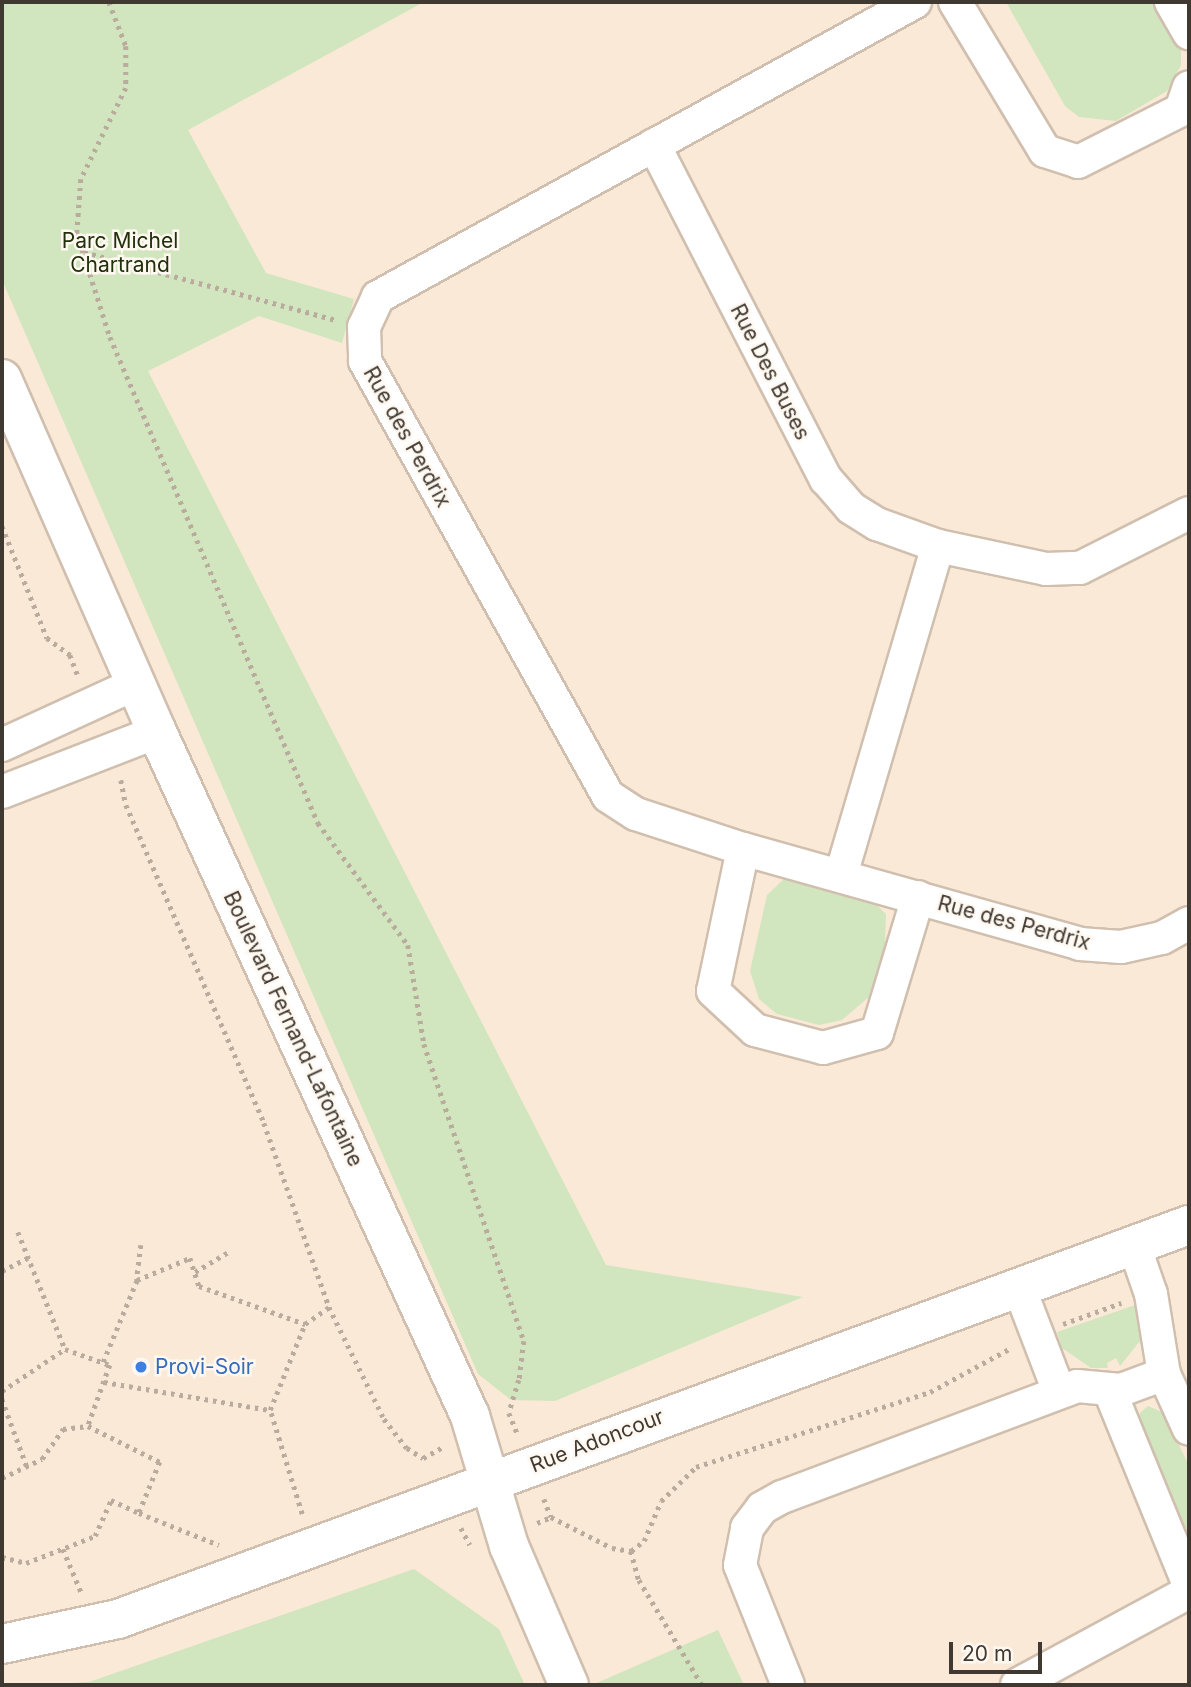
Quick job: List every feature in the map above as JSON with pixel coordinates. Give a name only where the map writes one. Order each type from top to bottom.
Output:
[{"type":"street","name":"Rue des Perdrix","points":[[915,2],[377,297],[364,327],[365,361],[597,784],[636,814],[743,849],[1080,944],[1121,947],[1162,938],[1189,923]]},
{"type":"street","points":[[955,2],[1045,151],[1078,162],[1181,110],[1189,87]]},
{"type":"street","points":[[1171,2],[1189,33]]},
{"type":"street","name":"Rue Des Buses","points":[[654,145],[826,479],[851,509],[877,524],[938,545],[1046,569],[1080,568],[1189,513]]},
{"type":"street","name":"Boulevard Fernand-Lafontaine","points":[[2,379],[135,684],[470,1416],[509,1546],[569,1685]]},
{"type":"street","points":[[841,875],[938,545]]},
{"type":"street","points":[[2,744],[135,684]]},
{"type":"street","points":[[2,792],[157,732]]},
{"type":"street","name":"Rue des Perdrix","points":[[743,849],[713,991],[755,1030],[823,1048],[877,1033],[918,897]]},
{"type":"street","name":"Rue Adoncour","points":[[2,1644],[94,1624],[313,1548],[1189,1225]]},
{"type":"street","points":[[1134,1245],[1151,1294],[1164,1374],[1189,1429]]},
{"type":"street","points":[[1019,1287],[1059,1392]]},
{"type":"street","points":[[788,1685],[745,1588],[740,1565],[742,1541],[762,1508],[782,1497],[1059,1392],[1085,1385],[1109,1389],[1131,1387],[1164,1374]]},
{"type":"street","points":[[1109,1389],[1189,1585]]},
{"type":"street","points":[[1017,1685],[1189,1592]]},
{"type":"path","points":[[109,2],[126,46],[125,88],[81,179],[77,233],[110,337],[318,823],[408,945],[424,1044],[524,1341],[519,1380],[509,1413]]},
{"type":"path","points":[[83,252],[364,327]]},
{"type":"path","points":[[2,526],[47,638],[70,655],[89,705]]},
{"type":"path","points":[[112,749],[126,805],[264,1123],[330,1307],[384,1419],[407,1448],[423,1458]]},
{"type":"path","points":[[18,1232],[65,1349],[110,1365],[88,1426]]},
{"type":"path","points":[[103,1362],[137,1280],[141,1245]]},
{"type":"path","points":[[195,1272],[228,1252]]},
{"type":"path","points":[[2,1271],[28,1258]]},
{"type":"path","points":[[137,1280],[190,1258],[199,1286],[305,1324]]},
{"type":"path","points":[[1056,1327],[1135,1298]]},
{"type":"path","points":[[313,1548],[270,1410],[305,1324],[330,1307]]},
{"type":"path","points":[[551,1517],[612,1548],[631,1551],[644,1541],[661,1501],[696,1467],[930,1392],[987,1365],[1019,1342]]},
{"type":"path","points":[[2,1391],[65,1349]]},
{"type":"path","points":[[104,1382],[270,1410]]},
{"type":"path","points":[[2,1399],[27,1466]]},
{"type":"path","points":[[2,1478],[42,1460],[63,1429],[88,1426],[160,1462],[139,1513]]},
{"type":"path","points":[[2,1557],[26,1563],[95,1536],[111,1500],[139,1513],[169,1522],[263,1565]]},
{"type":"path","points":[[63,1549],[94,1624]]},
{"type":"path","points":[[631,1551],[639,1580],[702,1685]]},
{"type":"green space","name":"Parc Michel Chartrand","points":[[2,2],[424,2],[188,130],[266,273],[354,299],[342,343],[259,316],[148,371],[606,1265],[803,1297],[555,1401],[511,1400],[478,1374],[2,280]]},
{"type":"green space","points":[[1006,2],[1156,2],[1181,48],[1181,65],[1167,91],[1116,121],[1079,117],[1065,106]]},
{"type":"green space","points":[[786,877],[861,890],[886,914],[885,944],[869,997],[842,1020],[819,1025],[777,1014],[759,999],[750,971],[767,895]]},
{"type":"green space","points":[[1138,1304],[1140,1341],[1120,1366],[1116,1358],[1107,1363],[1108,1368],[1091,1368],[1062,1348],[1057,1332]]},
{"type":"green space","points":[[1148,1406],[1164,1413],[1189,1466],[1189,1536],[1140,1424],[1140,1413]]},
{"type":"green space","points":[[414,1569],[499,1629],[525,1685],[37,1685],[89,1682]]},
{"type":"green space","points":[[718,1630],[744,1685],[592,1685]]},
{"type":"place","name":"Provi-Soir","points":[[141,1367]]}]
